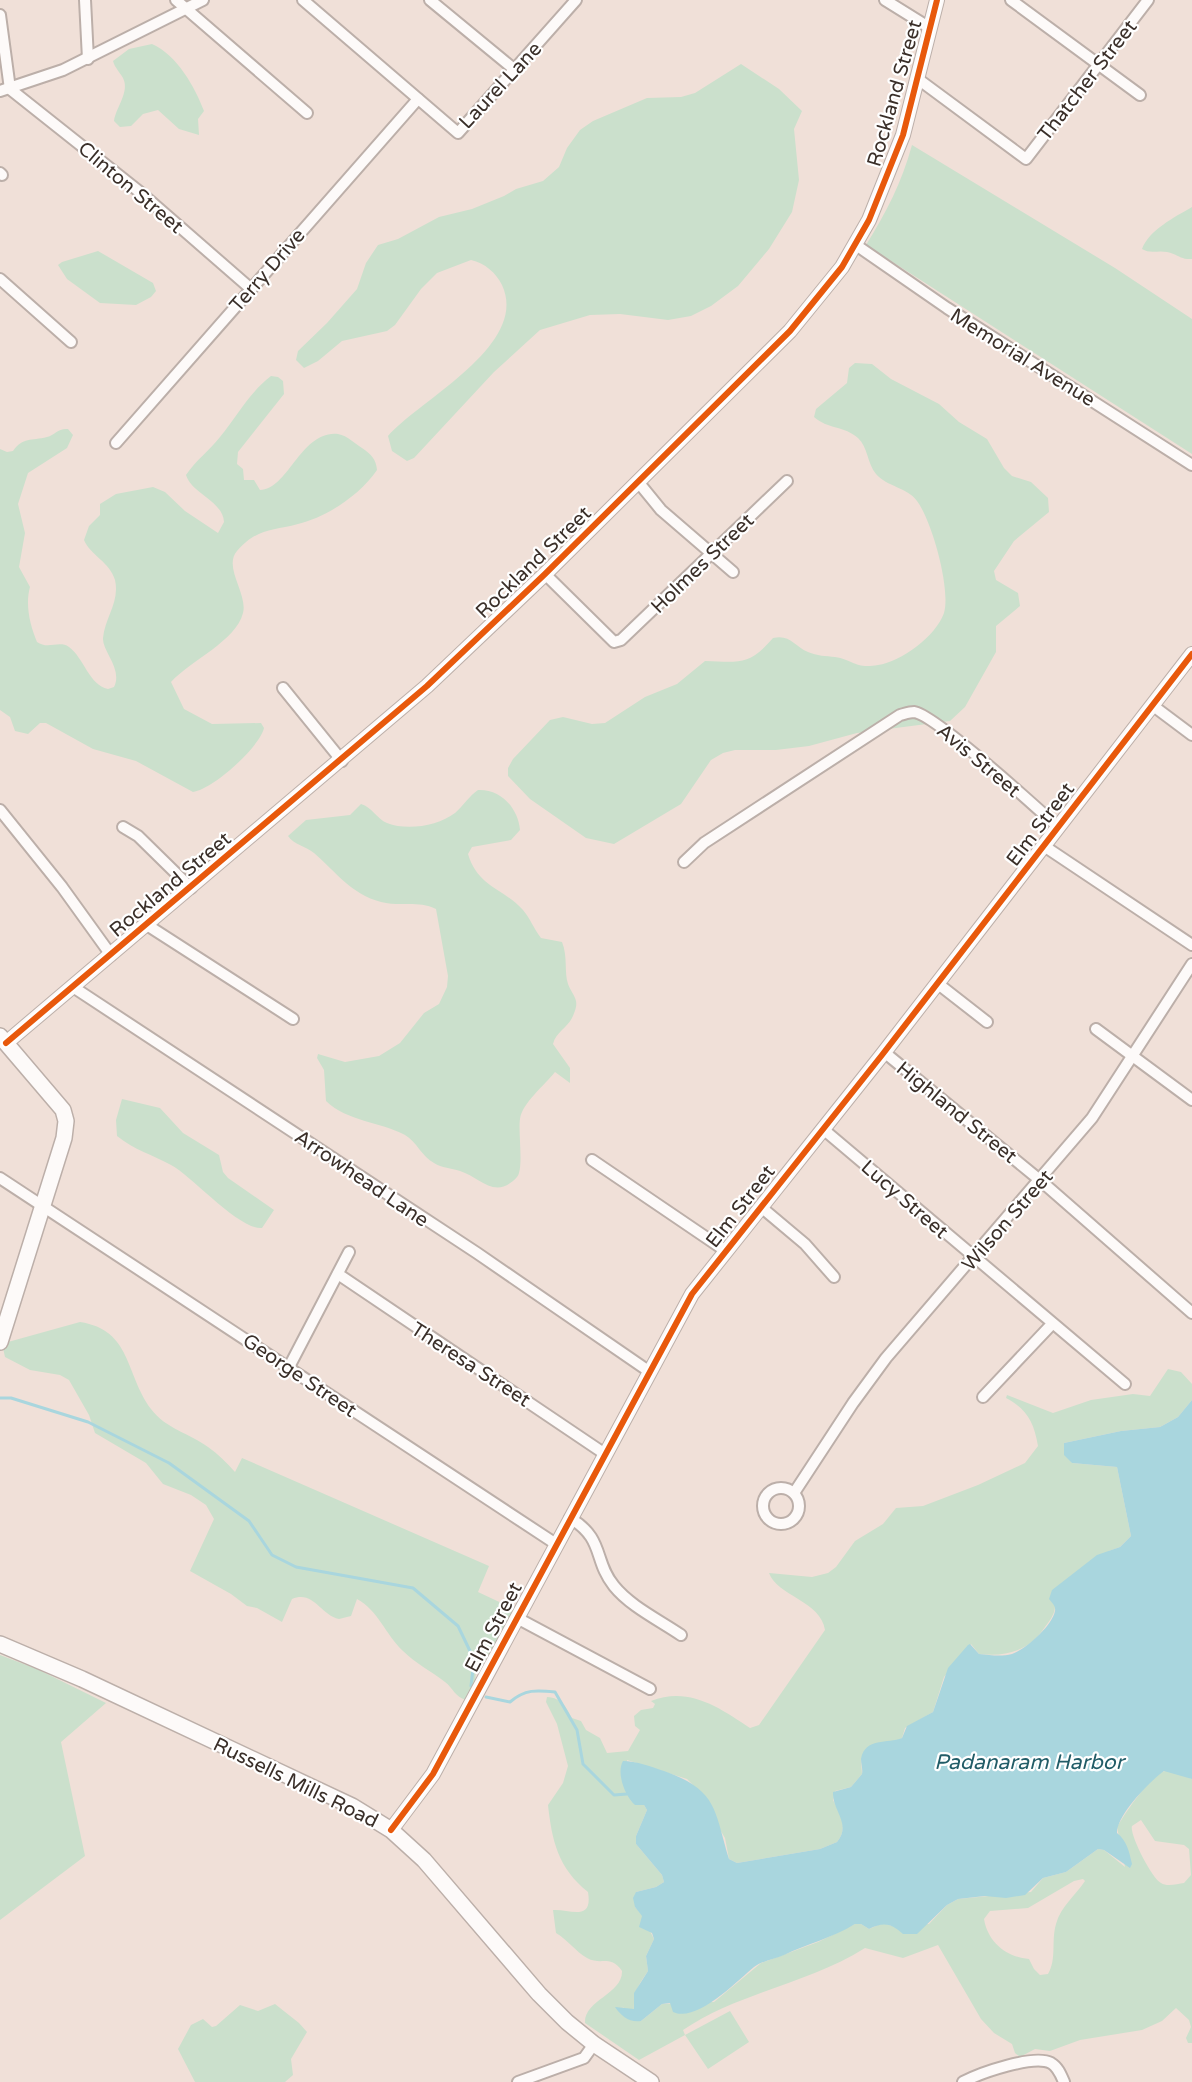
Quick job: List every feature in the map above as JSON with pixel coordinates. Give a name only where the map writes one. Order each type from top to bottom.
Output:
[{"type":"main road","points":[[0,1342],[4,1311],[43,1206],[64,1138],[65,1116],[60,1105],[3,1039]]},
{"type":"main road","name":"Russells Mills Road","points":[[0,1644],[97,1685],[352,1806],[391,1830],[424,1860],[540,1994],[594,2044],[651,2082]]},
{"type":"street","points":[[85,0],[88,59]]},
{"type":"street","points":[[176,0],[307,113]]},
{"type":"street","points":[[0,15],[5,90],[48,77],[88,59],[203,0]]},
{"type":"street","points":[[303,0],[418,99]]},
{"type":"street","points":[[430,0],[515,69]]},
{"type":"street","points":[[885,0],[930,28]]},
{"type":"street","name":"Rockland Street","points":[[3,1039],[73,987],[342,761],[427,686],[639,483],[790,331],[831,281],[856,245],[899,148],[937,0]]},
{"type":"street","points":[[1011,0],[1101,64],[1140,95]]},
{"type":"street","name":"Thatcher Street","points":[[918,79],[1026,159],[1148,0]]},
{"type":"street","name":"Laurel Lane","points":[[418,99],[458,133],[515,69],[569,2]]},
{"type":"street","name":"Clinton Street","points":[[5,90],[141,193],[250,288]]},
{"type":"street","name":"Terry Drive","points":[[116,443],[418,99]]},
{"type":"street","name":"Memorial Avenue","points":[[856,245],[947,308],[1192,465]]},
{"type":"street","points":[[0,279],[71,342]]},
{"type":"street","name":"Holmes Street","points":[[545,574],[614,642],[621,640],[787,481]]},
{"type":"street","points":[[639,483],[661,510],[733,572]]},
{"type":"street","name":"Elm Street","points":[[391,1830],[433,1774],[692,1294],[884,1053],[1192,654]]},
{"type":"street","points":[[283,688],[342,761]]},
{"type":"street","points":[[1152,705],[1192,735]]},
{"type":"street","name":"Avis Street","points":[[684,862],[704,843],[900,715],[914,712],[926,717],[1058,827]]},
{"type":"street","points":[[0,810],[62,887],[111,955]]},
{"type":"street","points":[[123,827],[138,836],[191,888]]},
{"type":"street","points":[[1044,846],[1124,897],[1192,945]]},
{"type":"street","points":[[147,925],[293,1019]]},
{"type":"street","name":"Wilson Street","points":[[794,1493],[886,1358],[1041,1181],[1092,1118],[1192,964]]},
{"type":"street","points":[[937,983],[987,1022]]},
{"type":"street","name":"Arrowhead Lane","points":[[73,987],[477,1253],[650,1372]]},
{"type":"street","points":[[1096,1029],[1192,1100]]},
{"type":"street","name":"Highland Street","points":[[884,1053],[1041,1181],[1192,1313]]},
{"type":"street","name":"Lucy Street","points":[[823,1129],[1125,1384]]},
{"type":"street","points":[[592,1160],[726,1251]]},
{"type":"street","name":"George Street","points":[[0,1178],[556,1544]]},
{"type":"street","points":[[761,1207],[805,1244],[834,1278]]},
{"type":"street","points":[[289,1367],[349,1252]]},
{"type":"street","name":"Theresa Street","points":[[338,1274],[605,1454]]},
{"type":"street","points":[[983,1397],[1052,1324]]},
{"type":"street","points":[[570,1518],[590,1533],[607,1575],[616,1589],[681,1635]]},
{"type":"street","points":[[517,1618],[650,1689]]},
{"type":"street","points":[[518,2082],[584,2058],[594,2044]]},
{"type":"street","points":[[963,2082],[1000,2068],[1040,2061],[1050,2063],[1060,2072],[1065,2082]]},
{"type":"green space","points":[[152,44],[177,64],[196,92],[204,111],[198,119],[199,135],[179,129],[158,110],[143,114],[131,126],[120,127],[114,121],[124,94],[125,83],[113,61],[129,49]]},
{"type":"green space","points":[[741,64],[779,89],[802,111],[794,129],[799,180],[792,212],[769,249],[738,286],[711,306],[691,316],[668,320],[620,314],[590,315],[540,330],[494,372],[414,458],[407,461],[392,451],[388,436],[467,370],[486,350],[500,329],[506,307],[502,285],[490,269],[471,260],[437,273],[421,289],[395,325],[387,331],[342,341],[318,361],[304,368],[296,360],[298,351],[357,289],[366,263],[378,245],[398,239],[439,217],[472,209],[516,189],[543,181],[559,167],[567,148],[580,130],[593,121],[647,98],[681,97],[695,93]]},
{"type":"green space","points":[[912,145],[1115,268],[1192,319],[1192,454],[866,245],[893,197]]},
{"type":"green space","points":[[1192,207],[1192,259],[1185,259],[1167,252],[1142,249],[1156,230]]},
{"type":"green space","points":[[98,251],[153,283],[156,291],[151,297],[136,305],[100,303],[67,279],[58,265]]},
{"type":"green space","points":[[855,363],[872,364],[891,379],[939,404],[959,422],[987,439],[1004,468],[1012,476],[1031,482],[1048,498],[1049,512],[1014,541],[994,571],[996,580],[1018,593],[1020,606],[996,626],[996,652],[965,707],[950,721],[857,733],[809,746],[776,750],[735,750],[723,753],[711,760],[681,804],[614,844],[586,838],[530,799],[508,776],[508,768],[513,759],[550,720],[563,717],[592,724],[605,723],[645,697],[677,684],[705,661],[735,662],[750,658],[773,638],[788,639],[811,653],[841,658],[859,665],[887,663],[917,646],[940,622],[944,613],[945,588],[939,556],[929,524],[917,501],[913,496],[876,474],[858,438],[814,417],[816,409],[847,383],[849,368]]},
{"type":"green space","points":[[271,376],[283,381],[284,394],[238,452],[237,464],[243,469],[244,480],[254,480],[260,490],[270,487],[279,481],[314,441],[325,435],[338,434],[368,452],[377,470],[362,488],[342,504],[309,521],[258,534],[237,551],[233,557],[234,573],[244,606],[239,623],[222,642],[171,682],[184,709],[212,724],[261,723],[264,728],[254,746],[223,776],[212,784],[193,792],[136,761],[93,749],[46,723],[40,723],[28,734],[15,731],[10,717],[0,710],[0,449],[7,452],[13,451],[24,441],[47,437],[65,429],[73,435],[67,448],[28,473],[18,504],[25,533],[19,567],[30,587],[29,615],[37,642],[69,647],[91,677],[108,689],[114,687],[116,674],[103,638],[116,595],[115,580],[109,568],[84,540],[89,526],[100,515],[100,504],[116,494],[153,487],[165,492],[185,511],[218,533],[224,522],[222,515],[213,503],[189,482],[186,475],[220,437],[250,397]]},
{"type":"green space","points":[[478,790],[494,793],[507,801],[516,814],[520,830],[511,840],[472,847],[468,854],[472,865],[478,874],[523,910],[541,938],[562,942],[568,984],[576,1003],[572,1018],[553,1044],[570,1068],[570,1083],[555,1072],[525,1107],[520,1119],[519,1173],[509,1184],[502,1187],[488,1185],[460,1171],[437,1165],[405,1135],[344,1113],[326,1101],[324,1070],[317,1058],[318,1054],[345,1062],[379,1056],[400,1043],[424,1013],[439,1004],[447,987],[448,976],[436,909],[422,905],[381,902],[361,894],[314,853],[288,836],[306,820],[350,815],[361,804],[387,823],[404,827],[431,824],[455,813]]},
{"type":"green space","points":[[122,1099],[160,1108],[183,1133],[219,1155],[223,1172],[228,1178],[274,1210],[262,1228],[241,1221],[180,1171],[117,1136],[116,1120]]},
{"type":"green space","points":[[80,1322],[97,1327],[109,1334],[118,1344],[143,1396],[157,1416],[208,1447],[235,1472],[242,1458],[489,1566],[478,1592],[514,1609],[483,1666],[476,1663],[475,1692],[466,1700],[459,1697],[445,1682],[403,1651],[371,1609],[357,1599],[351,1616],[339,1619],[332,1617],[312,1600],[300,1597],[292,1599],[282,1622],[257,1608],[247,1606],[231,1594],[190,1571],[214,1519],[206,1505],[191,1495],[163,1484],[146,1463],[95,1433],[89,1415],[69,1380],[60,1375],[30,1370],[5,1357],[3,1348],[8,1342]]},
{"type":"green space","points":[[1168,1369],[1181,1372],[1192,1384],[1192,1400],[1178,1417],[1160,1427],[1121,1431],[1064,1443],[1072,1463],[1117,1467],[1131,1536],[1120,1547],[1109,1551],[1055,1606],[1045,1627],[1032,1642],[1016,1651],[989,1655],[979,1654],[971,1644],[944,1677],[933,1712],[905,1728],[902,1738],[861,1760],[862,1774],[851,1787],[835,1791],[833,1800],[841,1815],[843,1826],[837,1842],[820,1849],[737,1863],[729,1859],[725,1838],[694,1786],[687,1779],[627,1760],[631,1801],[644,1805],[647,1810],[636,1836],[636,1844],[662,1875],[664,1882],[656,1887],[636,1892],[635,1907],[642,1915],[654,1939],[646,1956],[648,1971],[637,1989],[634,2010],[629,2011],[621,2006],[641,2021],[662,2004],[714,2002],[761,1963],[818,1942],[855,1924],[861,1924],[869,1929],[883,1923],[892,1926],[929,1924],[947,1905],[958,1899],[1031,1892],[1043,1878],[1066,1872],[1098,1849],[1104,1850],[1125,1867],[1117,1827],[1153,1779],[1168,1771],[1192,1779],[1192,2043],[1188,2043],[1186,2038],[1191,2027],[1189,2020],[1176,2008],[1162,2021],[1142,2030],[1080,2040],[1050,2051],[1035,2049],[1020,2057],[1015,2053],[1012,2044],[994,2033],[981,2019],[938,1945],[903,1958],[865,1948],[820,1971],[727,2006],[683,2030],[685,2035],[639,2060],[585,2023],[590,2008],[616,1986],[621,1979],[622,1971],[613,1963],[587,1958],[556,1933],[553,1910],[584,1911],[589,1901],[588,1892],[563,1863],[552,1830],[548,1805],[563,1783],[568,1766],[557,1724],[546,1702],[547,1697],[560,1701],[572,1718],[581,1721],[586,1730],[600,1738],[607,1753],[628,1751],[640,1730],[635,1726],[634,1716],[641,1710],[653,1708],[655,1704],[651,1701],[665,1697],[690,1697],[715,1706],[750,1728],[759,1725],[825,1630],[816,1612],[781,1588],[769,1573],[812,1577],[828,1573],[836,1567],[855,1541],[883,1524],[896,1508],[923,1506],[978,1485],[1025,1463],[1038,1446],[1036,1437],[1028,1417],[1006,1398],[1007,1395],[1053,1413],[1091,1400],[1133,1394],[1150,1396]],"holes":[[[1141,1820],[1155,1841],[1184,1845],[1189,1849],[1191,1875],[1184,1883],[1163,1884],[1152,1874],[1132,1831],[1132,1826]],[[1083,1879],[1085,1881],[1058,1918],[1051,1968],[1048,1974],[1040,1975],[1029,1959],[1006,1952],[994,1942],[984,1919],[990,1911],[1028,1908],[1074,1881]]]},
{"type":"green space","points":[[0,1655],[37,1669],[106,1703],[61,1742],[85,1856],[0,1920]]},
{"type":"green space","points":[[275,2004],[307,2032],[291,2059],[293,2075],[285,2082],[195,2082],[178,2049],[191,2025],[203,2019],[212,2027],[216,2026],[240,2005],[258,2011]]},
{"type":"green space","points":[[730,2011],[749,2042],[708,2069],[685,2035]]},
{"type":"water","name":"Padanaram Harbor","points":[[1192,1400],[1192,1779],[1164,1771],[1128,1809],[1118,1826],[1117,1833],[1127,1847],[1132,1864],[1130,1868],[1104,1850],[1098,1849],[1066,1872],[1043,1878],[1025,1895],[1006,1898],[985,1896],[958,1899],[947,1905],[917,1934],[903,1934],[887,1925],[869,1929],[861,1924],[855,1924],[757,1965],[716,1999],[693,2012],[683,2014],[673,2012],[670,2003],[662,2004],[641,2021],[630,2020],[620,2013],[615,2007],[634,2009],[634,1993],[648,1971],[646,1956],[654,1939],[652,1933],[639,1927],[642,1916],[635,1907],[633,1898],[636,1892],[656,1887],[664,1882],[662,1875],[636,1844],[636,1836],[647,1810],[644,1805],[635,1805],[625,1790],[621,1778],[623,1761],[644,1764],[682,1778],[704,1794],[716,1815],[729,1859],[737,1863],[820,1849],[837,1842],[843,1829],[833,1792],[851,1787],[862,1774],[861,1759],[867,1747],[878,1742],[902,1738],[907,1726],[933,1712],[948,1668],[968,1645],[970,1644],[979,1654],[996,1656],[1012,1654],[1031,1642],[1044,1630],[1053,1617],[1055,1608],[1049,1599],[1052,1590],[1097,1555],[1120,1547],[1131,1536],[1117,1467],[1072,1463],[1064,1455],[1064,1443],[1121,1431],[1160,1427],[1178,1417]]},
{"type":"waterway","points":[[0,1398],[11,1398],[88,1422],[169,1463],[249,1521],[272,1555],[296,1567],[413,1588],[458,1626],[470,1651],[473,1669],[471,1686]]},
{"type":"waterway","points":[[486,1697],[510,1702],[531,1691],[555,1692],[577,1730],[583,1764],[614,1795],[627,1794]]},
{"type":"cycle path","points":[[6,1043],[427,686],[545,574],[790,331],[842,267],[869,220],[903,135],[937,0]]},
{"type":"cycle path","points":[[391,1830],[433,1774],[692,1294],[882,1055],[1192,654]]}]
